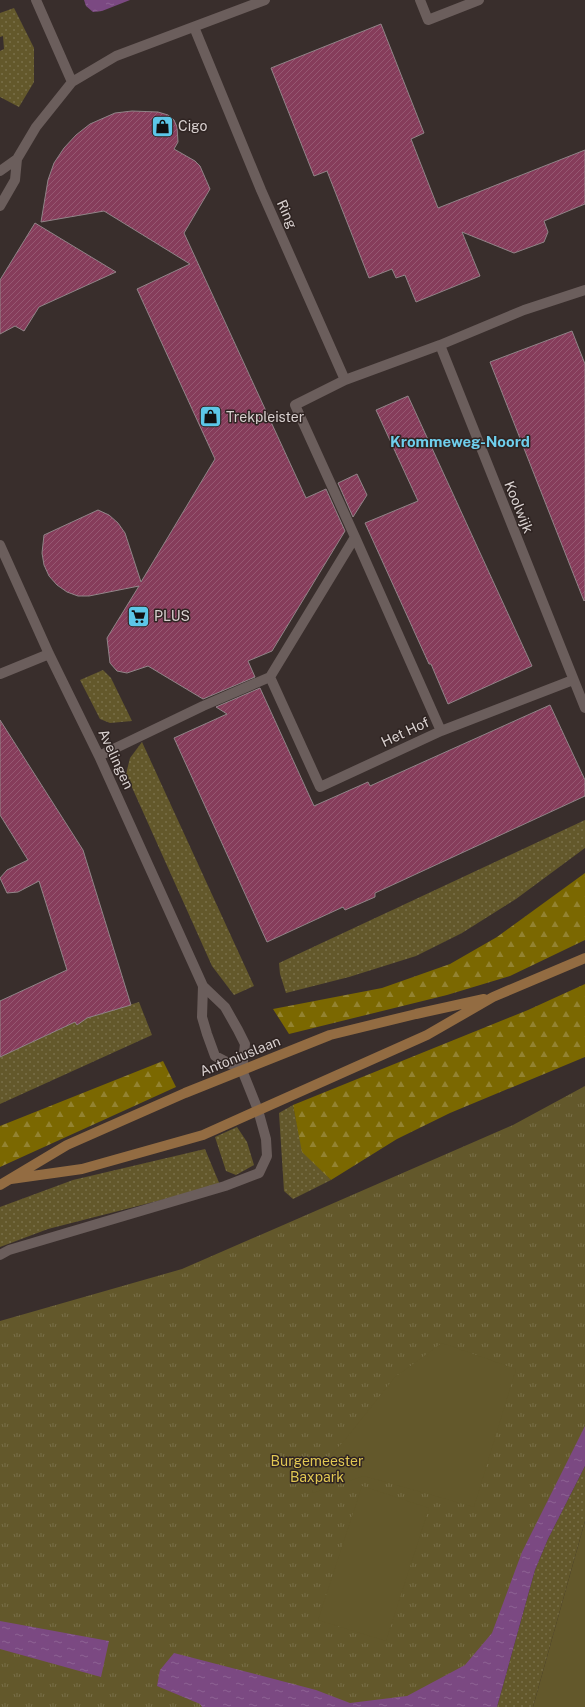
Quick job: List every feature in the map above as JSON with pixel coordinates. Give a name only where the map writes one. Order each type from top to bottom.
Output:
[{"type":"main road","name":"Antoniuslaan","points":[[12,1179],[82,1168],[203,1135],[427,1035],[493,997],[585,958]]},
{"type":"main road","name":"Antoniuslaan","points":[[0,1186],[67,1145],[242,1070],[330,1035],[493,997]]},
{"type":"street","points":[[36,0],[72,82]]},
{"type":"street","points":[[0,171],[17,159],[36,127],[72,82],[116,56],[265,0]]},
{"type":"street","points":[[420,0],[428,20],[479,0]]},
{"type":"street","name":"Ring","points":[[194,27],[261,190],[345,380]]},
{"type":"street","points":[[0,206],[15,180],[17,159]]},
{"type":"street","points":[[345,380],[440,345],[524,310],[585,290]]},
{"type":"street","name":"Koolwijk","points":[[440,345],[585,708]]},
{"type":"street","name":"Het Hof","points":[[270,677],[320,788],[441,731],[295,404],[345,380]]},
{"type":"street","points":[[99,756],[203,706],[270,677],[355,537]]},
{"type":"street","name":"Avelingen","points":[[0,545],[49,654],[99,756],[204,986],[225,1007],[238,1030],[244,1044],[242,1070],[216,1056],[206,1034],[202,1017],[204,986]]},
{"type":"street","points":[[0,674],[49,654]]},
{"type":"street","points":[[441,731],[573,680]]},
{"type":"street","points":[[0,1255],[9,1250],[225,1186],[259,1174],[267,1156],[266,1139],[258,1110],[242,1070]]},
{"type":"green space","points":[[14,8],[34,48],[34,82],[19,107],[0,97],[0,51],[4,49],[3,36],[0,37],[0,13]]},
{"type":"green space","points":[[103,670],[111,678],[132,721],[110,723],[100,719],[80,680]]},
{"type":"green space","points":[[142,742],[254,986],[234,995],[212,966],[126,774],[130,758]]},
{"type":"green space","points":[[585,820],[585,848],[516,899],[462,933],[416,956],[349,977],[286,993],[280,974],[279,963]]},
{"type":"green space","points":[[585,873],[585,940],[510,976],[447,995],[289,1034],[273,1009],[382,988],[450,964],[497,937]]},
{"type":"green space","points":[[585,984],[585,1057],[450,1113],[397,1139],[331,1180],[302,1152],[293,1105],[528,1010]]},
{"type":"green space","points":[[139,1002],[152,1035],[0,1104],[0,1057],[75,1022],[77,1025],[79,1024],[78,1021]]},
{"type":"green space","points":[[163,1061],[176,1087],[0,1167],[0,1126]]},
{"type":"green space","name":"Burgemeester Baxpark","points":[[585,1086],[585,1435],[479,1707],[0,1707],[0,1321],[182,1269],[513,1125]]},
{"type":"green space","points":[[293,1105],[303,1152],[331,1180],[293,1199],[284,1191],[279,1113]]},
{"type":"green space","points":[[237,1127],[247,1142],[254,1165],[236,1175],[226,1171],[215,1137]]},
{"type":"green space","points":[[205,1149],[220,1185],[48,1229],[0,1247],[0,1207],[73,1180]]},
{"type":"green space","points":[[442,1343],[516,1369],[474,1507],[364,1476],[313,1493],[305,1472],[318,1468],[344,1441],[395,1377]]},
{"type":"green space","points":[[585,1466],[585,1521],[533,1707],[497,1707],[535,1570],[548,1539]]},
{"type":"green space","points":[[362,1486],[429,1508],[386,1641],[318,1620]]},
{"type":"green space","points":[[585,1521],[585,1707],[533,1707]]},
{"type":"water","points":[[84,0],[130,0],[102,11],[93,12],[86,6]]},
{"type":"water","points":[[585,1426],[585,1466],[548,1539],[535,1570],[497,1707],[202,1707],[200,1704],[157,1686],[160,1670],[174,1653],[316,1690],[350,1703],[407,1696],[465,1665],[492,1633],[522,1552]]},
{"type":"water","points":[[0,1621],[109,1641],[101,1677],[0,1649]]},
{"type":"building","points":[[381,24],[424,133],[411,139],[438,208],[585,150],[585,204],[544,221],[548,232],[544,242],[514,253],[462,232],[480,276],[416,302],[405,275],[396,278],[392,269],[369,278],[327,171],[314,176],[271,68]]},
{"type":"building","points":[[132,111],[158,112],[168,115],[174,120],[177,127],[178,142],[174,149],[195,161],[200,166],[210,189],[184,233],[306,498],[326,489],[345,531],[272,651],[248,661],[255,677],[203,699],[148,666],[127,673],[117,671],[110,663],[107,638],[139,586],[89,596],[78,596],[67,592],[57,585],[49,576],[44,565],[42,553],[44,535],[98,510],[109,515],[118,523],[125,533],[141,582],[215,459],[137,289],[190,264],[104,211],[41,222],[48,180],[54,163],[64,148],[76,135],[90,124],[115,113]]},
{"type":"building","points":[[35,223],[116,272],[39,307],[24,331],[15,326],[0,334],[0,280]]},
{"type":"building","points":[[572,331],[585,364],[584,601],[490,362]]},
{"type":"building","points":[[408,396],[532,666],[448,704],[431,664],[429,664],[365,523],[418,501],[376,410]]},
{"type":"building","points":[[357,474],[367,495],[353,517],[338,483]]},
{"type":"building","points":[[260,688],[314,806],[368,782],[370,786],[550,705],[585,780],[585,796],[375,893],[375,897],[345,910],[343,907],[267,942],[174,738],[227,714],[216,707]]},
{"type":"building","points":[[0,720],[83,850],[131,1005],[87,1018],[77,1025],[75,1022],[0,1057],[0,1001],[67,970],[39,881],[18,892],[7,893],[0,878],[7,870],[28,860],[0,815]]},
{"type":"place","name":"Cigo","points":[[162,126]]},
{"type":"place","name":"Trekpleister","points":[[211,417]]},
{"type":"place","name":"PLUS","points":[[138,616]]},
{"type":"district","name":"Krommeweg-Noord","points":[[460,442]]}]
